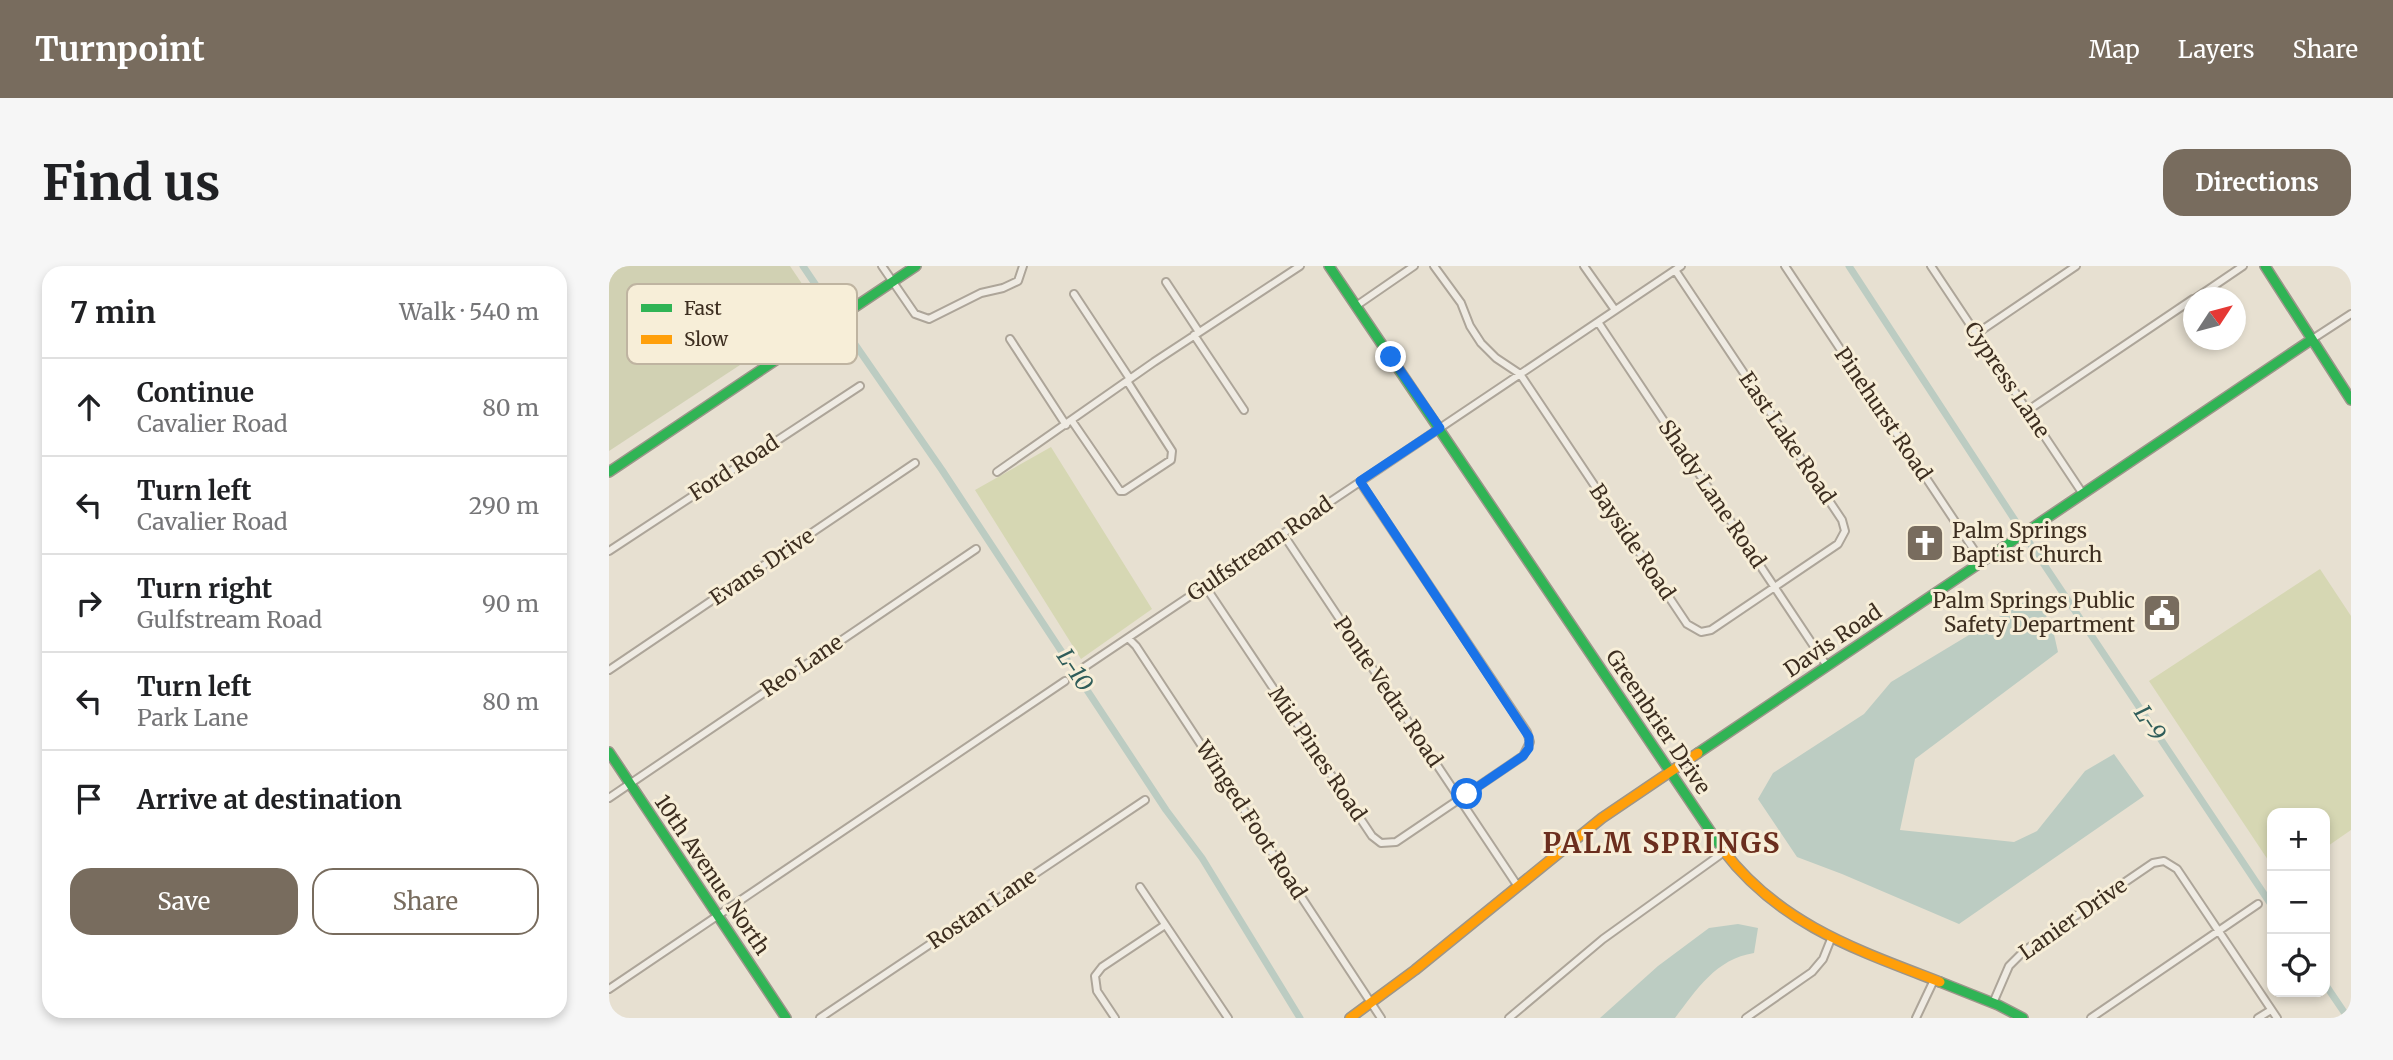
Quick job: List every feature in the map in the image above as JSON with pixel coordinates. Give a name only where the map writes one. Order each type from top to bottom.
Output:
[{"type":"street","points":[[881,266],[915,314],[929,319],[987,291],[1018,281],[1023,266]]},
{"type":"street","points":[[857,306],[916,266]]},
{"type":"street","points":[[997,472],[1196,334],[1300,266]]},
{"type":"street","name":"Greenbrier Drive","points":[[1329,266],[1737,870],[1765,899],[1795,920],[1831,939],[1993,1003],[2023,1018]]},
{"type":"street","points":[[1356,306],[1414,266]]},
{"type":"street","points":[[1434,266],[1461,303],[1470,326],[1481,343],[1520,374]]},
{"type":"street","points":[[1584,266],[1615,310]]},
{"type":"street","name":"Pinehurst Road","points":[[1785,266],[1982,562]]},
{"type":"street","name":"Cypress Lane","points":[[1931,266],[2083,494]]},
{"type":"street","points":[[1976,334],[2076,266]]},
{"type":"street","points":[[2212,287],[2243,266]]},
{"type":"street","points":[[2265,266],[2351,400]]},
{"type":"street","name":"Gulfstream Road","points":[[1083,668],[1678,268]]},
{"type":"street","name":"East Lake Road","points":[[1678,268],[1844,525],[1844,536],[1838,544],[1775,587]]},
{"type":"street","points":[[1165,282],[1244,410]]},
{"type":"street","points":[[1010,339],[1120,491],[1171,460],[1173,451],[1075,294]]},
{"type":"street","points":[[2028,411],[2183,306]]},
{"type":"street","name":"Davis Road","points":[[1350,1018],[1445,946],[1602,818],[2351,314]]},
{"type":"street","name":"Shady Lane Road","points":[[1598,322],[1827,666]]},
{"type":"street","points":[[609,472],[770,364]]},
{"type":"street","name":"Bayside Road","points":[[1520,374],[1691,628],[1701,632],[1711,630],[1775,587]]},
{"type":"street","name":"Ford Road","points":[[609,551],[860,386]]},
{"type":"street","name":"Evans Drive","points":[[609,670],[915,463]]},
{"type":"street","points":[[1360,481],[1529,737],[1529,748],[1523,756],[1459,799]]},
{"type":"street","name":"Ponte Vedra Road","points":[[1283,534],[1517,885]]},
{"type":"street","name":"Reo Lane","points":[[609,798],[976,550]]},
{"type":"street","name":"Mid Pines Road","points":[[1205,586],[1376,840],[1386,844],[1396,842],[1459,799]]},
{"type":"street","name":"Winged Foot Road","points":[[1128,638],[1136,646],[1381,1018]]},
{"type":"street","points":[[609,989],[1065,681]]},
{"type":"street","name":"10th Avenue North","points":[[609,752],[786,1018]]},
{"type":"street","name":"Rostan Lane","points":[[820,1018],[1145,800]]},
{"type":"street","points":[[1509,1018],[1632,916],[1724,852]]},
{"type":"street","name":"Lanier Drive","points":[[1993,1003],[2010,967],[2024,951],[2153,863],[2164,861],[2173,865],[2219,932]]},
{"type":"street","points":[[1140,887],[1228,1018]]},
{"type":"street","points":[[2091,1018],[2258,904]]},
{"type":"street","points":[[1115,1018],[1097,991],[1095,976],[1102,967],[1165,925]]},
{"type":"street","points":[[2219,932],[2277,1018]]},
{"type":"street","points":[[1746,1018],[1812,972],[1822,959],[1831,939]]},
{"type":"street","points":[[1916,1018],[1934,979]]},
{"type":"street","points":[[2259,1018],[2271,1010]]},
{"type":"green space","points":[[609,266],[790,266],[802,284],[627,284],[627,364],[742,364],[609,451]]},
{"type":"green space","points":[[1051,447],[1152,609],[1081,659],[975,490]]},
{"type":"green space","points":[[2320,569],[2351,616],[2351,830],[2330,845],[2330,808],[2267,808],[2267,858],[2149,681]]},
{"type":"shaded area","points":[[2027,600],[2041,605],[2053,630],[2058,652],[1915,759],[1900,830],[2014,842],[2037,831],[2085,771],[2114,754],[2144,796],[1959,924],[1797,857],[1758,799],[1773,773],[1864,714],[1891,682]]},
{"type":"shaded area","points":[[1738,924],[1758,928],[1754,953],[1741,956],[1718,969],[1700,986],[1675,1018],[1600,1018],[1658,966],[1709,928]]},
{"type":"waterway","name":"L-10","points":[[803,266],[815,284]]},
{"type":"waterway","name":"L-9","points":[[1849,266],[2020,528]]},
{"type":"waterway","name":"L-10","points":[[857,347],[942,470],[1166,810],[1202,858],[1300,1018]]},
{"type":"waterway","name":"L-9","points":[[2027,539],[2267,899]]},
{"type":"waterway","name":"L-9","points":[[2330,991],[2348,1018]]},
{"type":"traffic: fast","points":[[857,306],[916,266]]},
{"type":"traffic: fast","points":[[1329,266],[1723,850]]},
{"type":"traffic: fast","points":[[2265,266],[2351,400]]},
{"type":"traffic: fast","points":[[1698,753],[2311,340]]},
{"type":"traffic: fast","points":[[609,472],[770,364]]},
{"type":"traffic: fast","points":[[609,752],[786,1018]]},
{"type":"traffic: fast","points":[[1940,982],[2023,1018]]},
{"type":"traffic: slow","points":[[1350,1018],[1415,970],[1602,818],[1698,753]]},
{"type":"traffic: slow","points":[[1723,850],[1745,876],[1794,916],[1850,946],[1940,982]]},
{"type":"place","name":"Palm Springs Baptist Church","points":[[1925,543]]},
{"type":"place","name":"Palm Springs Public Safety Department","points":[[2162,613]]},
{"type":"district","name":"PALM SPRINGS","points":[[1662,843]]},
{"type":"route","points":[[1391,357],[1440,428],[1360,481],[1527,732],[1530,742],[1523,756],[1467,794]]}]
